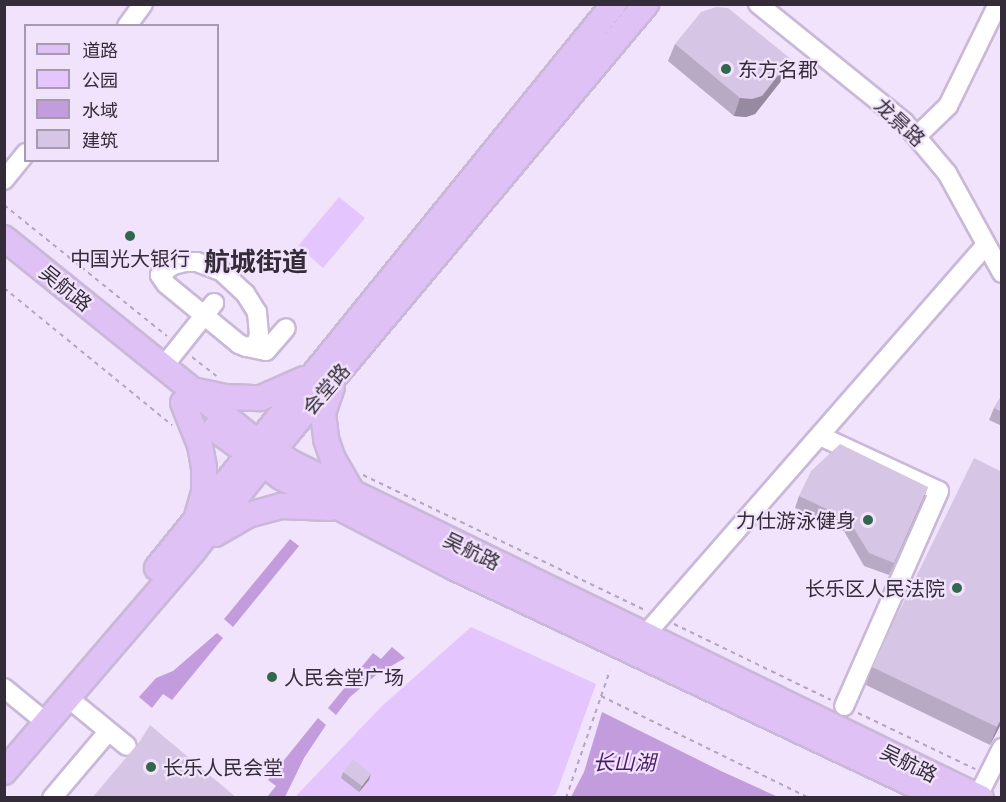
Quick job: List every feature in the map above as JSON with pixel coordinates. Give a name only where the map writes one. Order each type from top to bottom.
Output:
[{"type":"main road","name":"会堂路","points":[[4,772],[194,550],[261,454],[311,375],[614,4]]},
{"type":"main road","name":"会堂路","points":[[4,753],[192,525],[337,377],[646,4]]},
{"type":"main road","name":"吴航路","points":[[4,238],[163,366],[188,397]]},
{"type":"main road","name":"吴航路","points":[[4,256],[261,454],[348,502],[455,568],[942,798]]},
{"type":"main road","points":[[192,525],[203,502],[204,467],[188,397],[261,398],[296,384],[311,375]]},
{"type":"main road","points":[[194,550],[236,520],[259,511],[280,506],[348,502],[324,428],[323,413],[337,377]]},
{"type":"main road","name":"吴航路","points":[[348,502],[645,635],[979,797]]},
{"type":"street","name":"龙景路","points":[[758,4],[917,135],[947,173],[1002,273]]},
{"type":"street","points":[[917,135],[948,106],[998,4]]},
{"type":"street","points":[[128,24],[138,6]]},
{"type":"street","points":[[4,180],[24,155]]},
{"type":"street","points":[[645,635],[986,246]]},
{"type":"street","points":[[246,347],[256,345],[259,334],[257,312],[245,293],[221,271],[197,262],[186,262],[173,265],[160,275],[175,292],[209,309],[246,347],[266,351],[286,328]]},
{"type":"street","points":[[163,366],[209,309]]},
{"type":"street","points":[[820,436],[939,491],[844,706]]},
{"type":"street","points":[[4,688],[37,715]]},
{"type":"street","points":[[67,697],[127,747]]},
{"type":"street","points":[[52,798],[108,732]]},
{"type":"street","points":[[979,797],[1002,748]]},
{"type":"path","points":[[4,205],[219,379]]},
{"type":"path","points":[[4,288],[174,427]]},
{"type":"path","points":[[566,798],[610,670]]},
{"type":"path","points":[[601,696],[810,798]]},
{"type":"green space","points":[[339,197],[365,218],[323,268],[298,246]]},
{"type":"green space","points":[[471,627],[596,684],[556,794],[550,797],[294,798],[382,706]]},
{"type":"water","points":[[290,539],[299,546],[233,627],[224,619]]},
{"type":"water","points":[[217,633],[223,638],[172,700],[163,694],[152,708],[139,697],[156,678],[173,671]]},
{"type":"water","points":[[392,647],[405,658],[376,675],[350,697],[336,715],[328,708],[373,653],[381,659]]},
{"type":"water","name":"长山湖","points":[[602,712],[778,797],[571,797],[584,772]]},
{"type":"water","points":[[318,718],[326,725],[304,758],[285,797],[267,797],[276,786],[268,780]]},
{"type":"building","name":"东方名郡","points":[[716,7],[728,8],[791,59],[762,96],[752,99],[740,98],[675,44],[701,12]]},
{"type":"building","points":[[1002,395],[1002,412],[994,408]]},
{"type":"building","name":"力仕游泳健身","points":[[840,444],[928,487],[894,563],[869,553],[848,519],[799,496],[811,471]]},
{"type":"building","name":"长乐区人民法院","points":[[974,458],[1002,472],[1002,717],[997,727],[872,667]]},
{"type":"building","name":"长乐人民会堂","points":[[150,725],[237,798],[92,798],[140,741]]},
{"type":"building","points":[[353,759],[371,774],[362,786],[343,772]]},
{"type":"place","name":"东方名郡","points":[[726,69]]},
{"type":"place","name":"中国光大银行","points":[[130,236]]},
{"type":"place","name":"力仕游泳健身","points":[[868,520]]},
{"type":"place","name":"长乐区人民法院","points":[[957,588]]},
{"type":"place","name":"人民会堂广场","points":[[272,677]]},
{"type":"place","name":"长乐人民会堂","points":[[151,767]]},
{"type":"district","name":"航城街道","points":[[256,261]]}]
